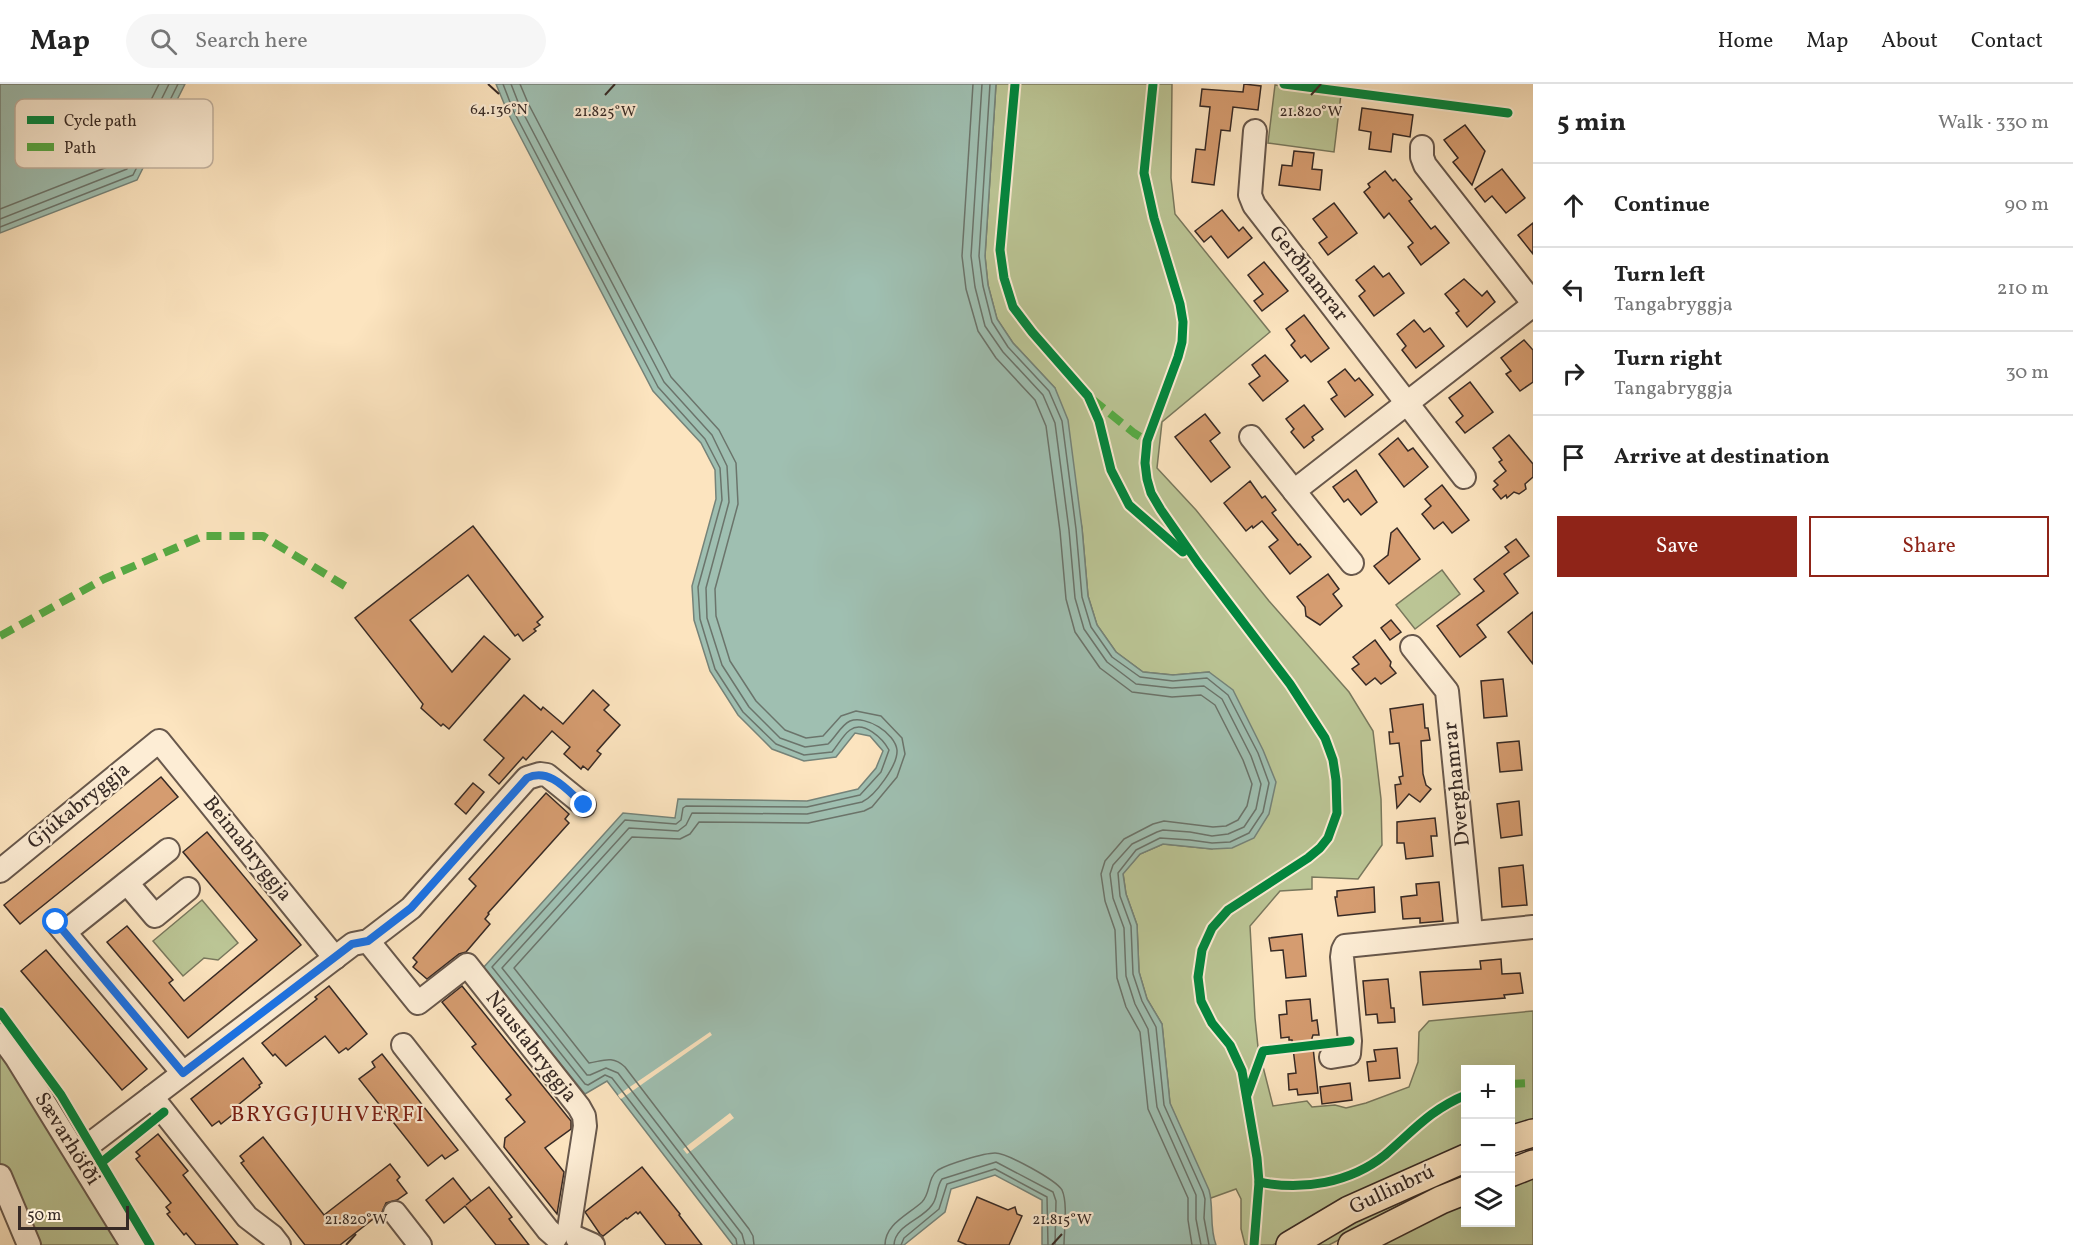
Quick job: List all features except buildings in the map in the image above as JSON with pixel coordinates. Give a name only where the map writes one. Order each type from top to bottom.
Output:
[{"type":"main road","points":[[1515,1138],[1533,1133]]},
{"type":"main road","name":"Gullinbrú","points":[[1290,1245],[1348,1210],[1461,1160]]},
{"type":"main road","points":[[1515,1171],[1533,1164]]},
{"type":"main road","name":"Gullinbrú","points":[[1352,1245],[1461,1192]]},
{"type":"street","name":"Gerðhamrar","points":[[1256,132],[1251,195],[1254,205],[1464,477]]},
{"type":"street","points":[[1294,491],[1533,304],[1425,165],[1422,147]]},
{"type":"street","points":[[1251,437],[1352,563]]},
{"type":"street","name":"Dverghamrar","points":[[1412,647],[1447,692],[1471,932]]},
{"type":"street","name":"Gjúkabryggja","points":[[0,871],[159,741]]},
{"type":"street","name":"Beimabryggja","points":[[159,741],[335,958]]},
{"type":"street","points":[[77,1154],[352,944],[368,941],[411,908],[527,778],[533,775],[547,775],[584,805]]},
{"type":"street","points":[[168,850],[127,883],[61,927],[183,1073]]},
{"type":"street","points":[[127,883],[156,916],[188,889]]},
{"type":"street","points":[[1331,1057],[1348,1054],[1350,1041],[1342,957],[1346,946],[1533,927]]},
{"type":"street","name":"Naustabryggja","points":[[368,941],[418,1003],[467,965],[579,1107],[584,1116],[585,1126],[571,1240]]},
{"type":"street","name":"Sævarhöfði","points":[[0,1035],[77,1154],[132,1245]]},
{"type":"street","name":"Naustabryggja","points":[[403,1045],[571,1240]]},
{"type":"street","points":[[152,1097],[247,1217],[275,1240]]},
{"type":"street","points":[[0,1176],[29,1245]]},
{"type":"street","points":[[395,1213],[420,1245]]},
{"type":"green space","points":[[996,84],[1172,84],[1171,178],[1175,214],[1270,332],[1162,422],[1157,468],[1196,510],[1269,601],[1349,692],[1373,731],[1381,799],[1382,845],[1358,879],[1312,877],[1312,889],[1280,891],[1250,926],[1258,1047],[1273,1106],[1307,1101],[1312,1107],[1335,1105],[1346,1108],[1366,1103],[1409,1087],[1418,1062],[1419,1032],[1429,1021],[1533,1011],[1533,1124],[1515,1131],[1515,1065],[1461,1065],[1461,1152],[1365,1193],[1273,1245],[1245,1245],[1241,1229],[1241,1199],[1236,1189],[1211,1198],[1170,1104],[1162,1024],[1147,999],[1139,972],[1137,925],[1126,894],[1123,873],[1140,854],[1163,844],[1212,849],[1209,672],[1173,675],[1143,672],[1116,652],[1097,625],[1088,596],[1082,528],[1055,388],[1013,343],[997,319],[988,285],[985,256]]},
{"type":"green space","points":[[1275,85],[1341,94],[1334,152],[1268,143]]},
{"type":"green space","points":[[1442,570],[1460,594],[1415,629],[1396,605]]},
{"type":"green space","points":[[202,900],[238,943],[218,960],[204,958],[183,976],[153,941]]},
{"type":"green space","points":[[0,1050],[123,1245],[37,1245],[0,1164]]},
{"type":"green space","points":[[1461,1171],[1461,1182],[1386,1215],[1329,1245],[1303,1245]]},
{"type":"green space","points":[[1533,1176],[1533,1245],[1374,1245],[1461,1205],[1461,1227],[1515,1227],[1515,1183]]},
{"type":"water","points":[[0,84],[185,84],[178,99],[15,99],[15,168],[143,168],[137,180],[0,233]]},
{"type":"water","points":[[496,84],[996,84],[985,256],[988,285],[997,319],[1013,343],[1055,388],[1068,420],[1088,596],[1097,625],[1116,652],[1143,672],[1173,675],[1209,672],[1233,690],[1276,782],[1269,814],[1254,838],[1232,848],[1212,849],[1163,844],[1140,854],[1123,874],[1126,894],[1137,925],[1139,972],[1147,999],[1162,1024],[1170,1103],[1209,1190],[1216,1245],[1042,1245],[1042,1200],[995,1175],[951,1189],[945,1212],[904,1245],[733,1245],[607,1081],[585,1094],[483,968],[623,813],[675,818],[678,799],[807,801],[858,789],[876,768],[883,751],[870,736],[855,733],[836,757],[804,761],[772,749],[738,715],[710,671],[694,620],[692,586],[716,499],[715,470],[701,443],[653,391],[508,113]]},
{"type":"pier","points":[[710,1032],[712,1035],[621,1099],[619,1097],[618,1095]]},
{"type":"pier","points":[[730,1113],[734,1118],[687,1154],[683,1149]]},
{"type":"marked path","points":[[1092,399],[1147,441]]},
{"type":"marked path","points":[[0,636],[104,579],[203,536],[263,536],[345,586]]},
{"type":"marked path","points":[[1515,1084],[1533,1083]]},
{"type":"cycle path","points":[[1015,84],[1000,250],[1004,278],[1013,307],[1088,396],[1099,421],[1111,470],[1129,505],[1183,552]]},
{"type":"cycle path","points":[[1153,84],[1144,173],[1183,322],[1182,342],[1178,357],[1147,441],[1145,463],[1147,479],[1151,493],[1161,510],[1198,563],[1290,684],[1325,738],[1333,760],[1336,780],[1337,813],[1328,838],[1308,858],[1228,910],[1212,928],[1202,950],[1198,977],[1201,1001],[1212,1023],[1230,1045],[1242,1071],[1259,1182],[1254,1245]]},
{"type":"cycle path","points":[[1284,84],[1508,113]]},
{"type":"cycle path","points":[[0,1012],[61,1095],[150,1245]]},
{"type":"cycle path","points":[[1247,1095],[1263,1051],[1350,1041]]},
{"type":"cycle path","points":[[1259,1182],[1275,1185],[1309,1185],[1357,1172],[1385,1155],[1432,1114],[1461,1098]]},
{"type":"cycle path","points":[[102,1162],[164,1112]]},
{"type":"district","name":"BRYGGJUHVERFI","points":[[328,1115]]},
{"type":"route","points":[[56,922],[183,1073],[352,944],[368,941],[411,908],[527,778],[533,775],[547,775],[584,805]]}]
